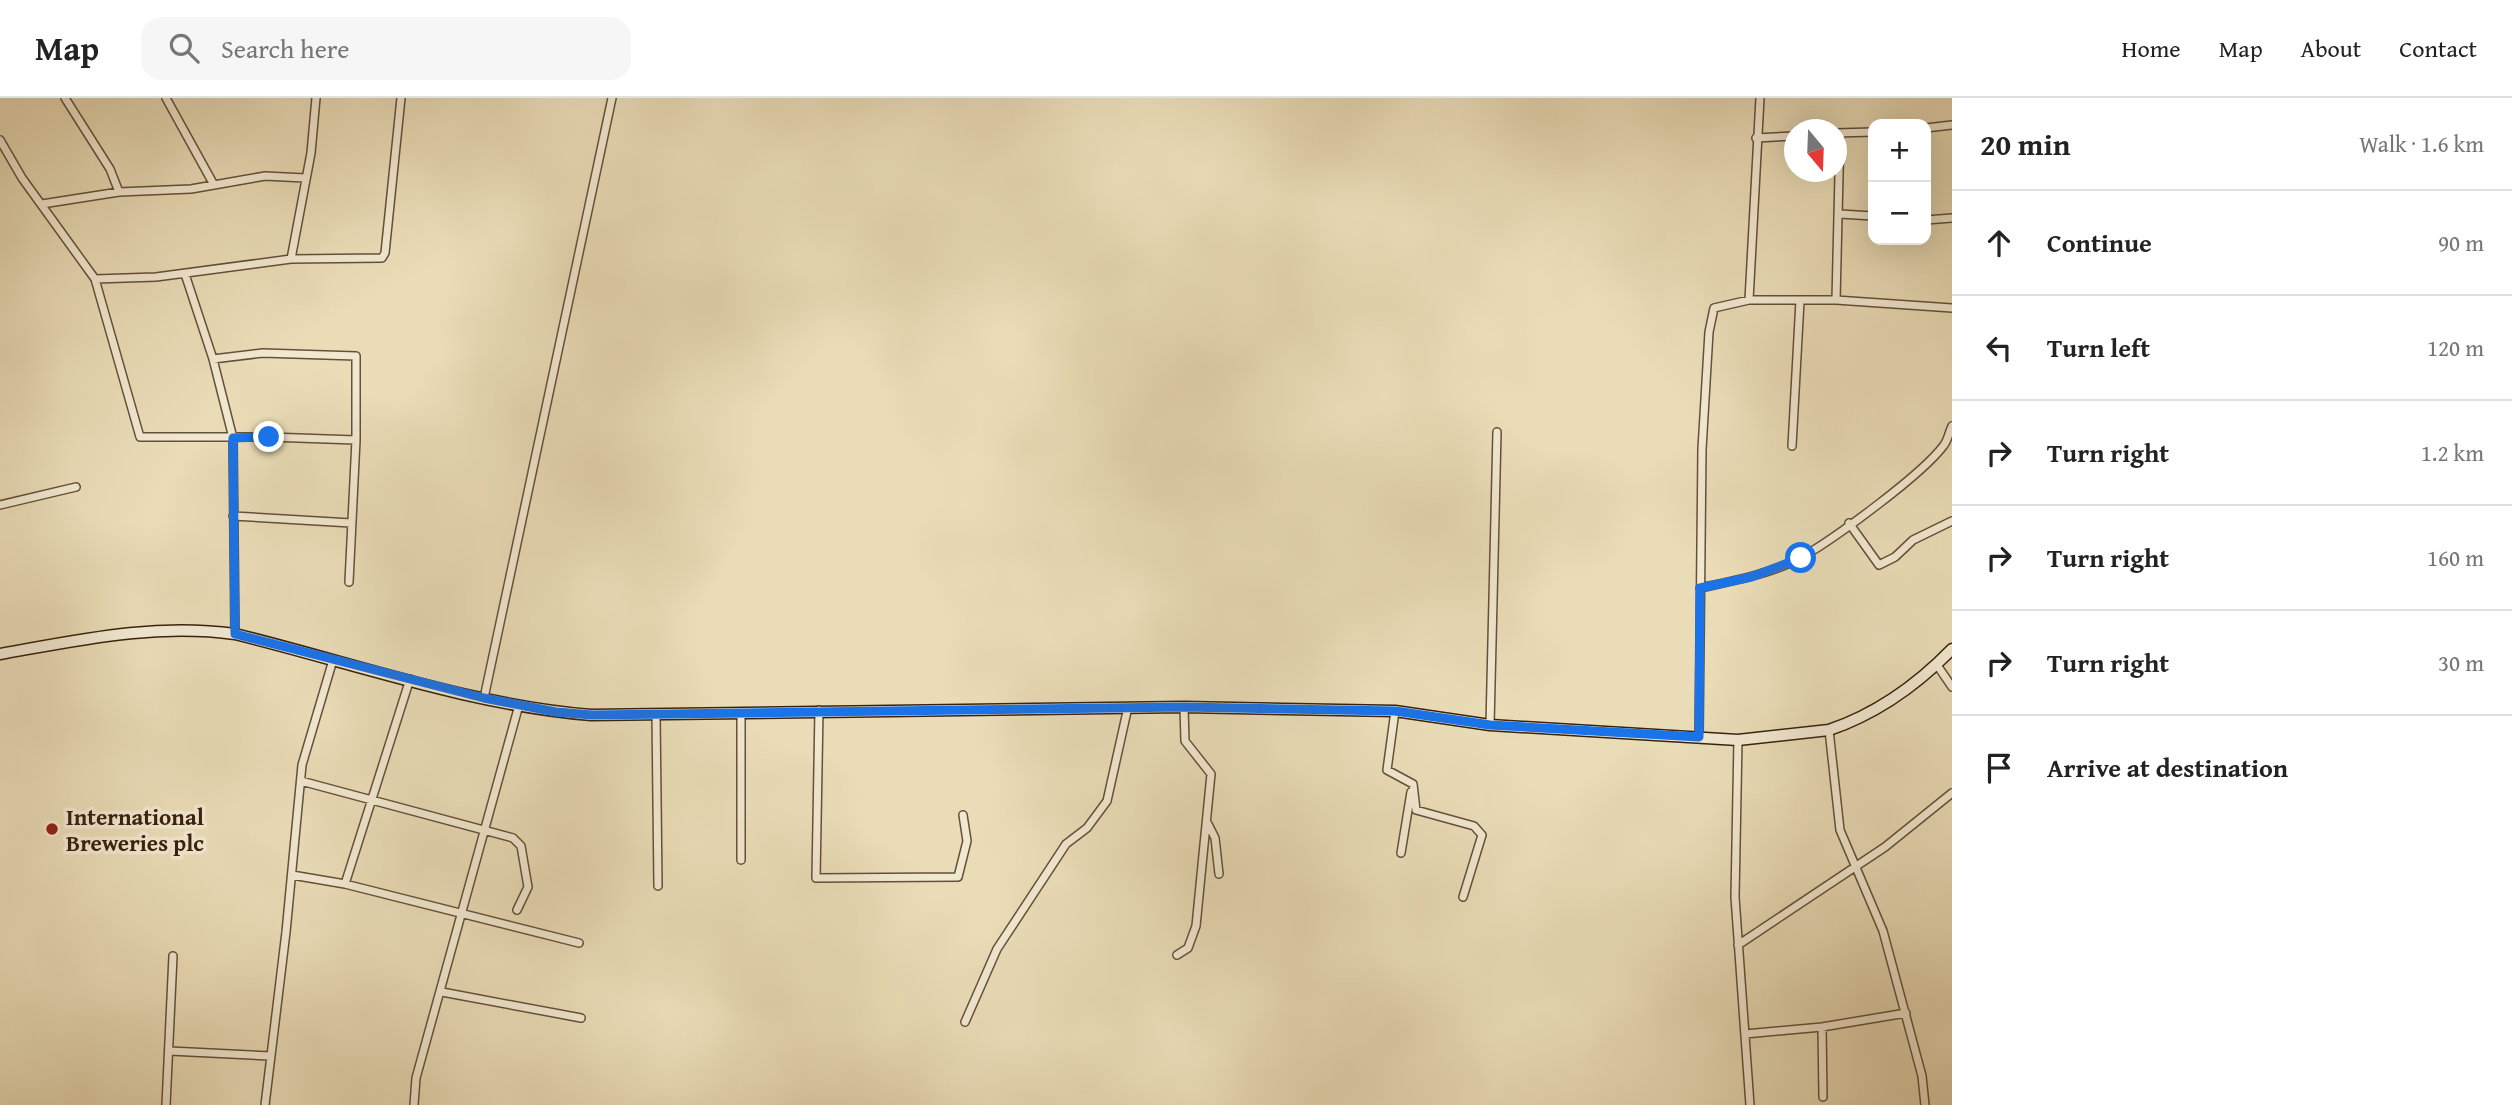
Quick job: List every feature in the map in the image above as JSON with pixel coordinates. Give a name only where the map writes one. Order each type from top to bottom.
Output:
[{"type":"main road","points":[[0,654],[134,631],[202,629],[235,634],[484,698],[592,715],[1128,707],[1395,711],[1490,725],[1738,740],[1829,730],[1891,700],[1952,649]]},
{"type":"street","points":[[65,98],[110,169],[119,192]]},
{"type":"street","points":[[166,98],[214,185]]},
{"type":"street","points":[[292,259],[305,178],[312,153],[316,98]]},
{"type":"street","points":[[95,279],[186,274],[292,259],[377,260],[384,256],[401,98]]},
{"type":"street","points":[[484,698],[611,98]]},
{"type":"street","points":[[1749,300],[1760,98]]},
{"type":"street","points":[[1931,127],[1952,125]]},
{"type":"street","points":[[1847,133],[1868,132]]},
{"type":"street","points":[[1756,138],[1784,137]]},
{"type":"street","points":[[0,140],[95,279],[140,437],[356,440]]},
{"type":"street","points":[[42,204],[119,192],[214,185],[265,176],[305,178]]},
{"type":"street","points":[[1836,300],[1839,182]]},
{"type":"street","points":[[1840,214],[1868,216]]},
{"type":"street","points":[[1931,220],[1952,218]]},
{"type":"street","points":[[186,274],[213,359],[233,438],[235,634]]},
{"type":"street","points":[[1699,737],[1702,449],[1712,312],[1720,305],[1749,300],[1836,300],[1952,308]]},
{"type":"street","points":[[1792,446],[1800,301]]},
{"type":"street","points":[[213,359],[263,353],[353,354],[358,364],[349,582]]},
{"type":"street","points":[[1700,588],[1751,577],[1801,558],[1931,460],[1946,443],[1952,426]]},
{"type":"street","points":[[1490,725],[1497,432]]},
{"type":"street","points":[[0,505],[76,487]]},
{"type":"street","points":[[233,516],[351,523]]},
{"type":"street","points":[[1849,523],[1879,565],[1895,558],[1913,540],[1952,522]]},
{"type":"street","points":[[265,1105],[302,765],[333,660]]},
{"type":"street","points":[[1937,664],[1952,687]]},
{"type":"street","points":[[345,884],[410,680]]},
{"type":"street","points":[[414,1105],[416,1078],[442,992],[519,705]]},
{"type":"street","points":[[965,1022],[997,949],[1066,844],[1087,828],[1107,801],[1128,707]]},
{"type":"street","points":[[1177,955],[1188,948],[1196,926],[1212,774],[1185,741],[1184,707]]},
{"type":"street","points":[[819,710],[816,877],[958,877],[967,841],[963,815]]},
{"type":"street","points":[[1395,711],[1387,770],[1413,784]]},
{"type":"street","points":[[741,714],[741,860]]},
{"type":"street","points":[[656,715],[658,886]]},
{"type":"street","points":[[1829,730],[1836,810],[1854,867],[1883,931],[1922,1076],[1925,1105]]},
{"type":"street","points":[[1738,740],[1735,897],[1751,1105]]},
{"type":"street","points":[[301,781],[513,838],[521,846],[528,887],[517,910]]},
{"type":"street","points":[[1401,853],[1413,784]]},
{"type":"street","points":[[1413,784],[1416,810],[1474,826],[1482,835],[1463,897]]},
{"type":"street","points":[[1738,945],[1854,867],[1952,793]]},
{"type":"street","points":[[1207,821],[1215,838],[1219,874]]},
{"type":"street","points":[[292,875],[345,884],[462,916],[579,943]]},
{"type":"street","points":[[166,1105],[173,956]]},
{"type":"street","points":[[442,992],[581,1018]]},
{"type":"street","points":[[1745,1034],[1822,1027],[1906,1013]]},
{"type":"street","points":[[1822,1027],[1823,1097]]},
{"type":"street","points":[[170,1051],[270,1056]]},
{"type":"place","name":"International Breweries plc","points":[[52,829]]},
{"type":"route","points":[[269,437],[233,438],[235,634],[484,698],[556,712],[592,715],[1184,707],[1395,711],[1490,725],[1699,737],[1700,588],[1751,577],[1801,558]]}]
